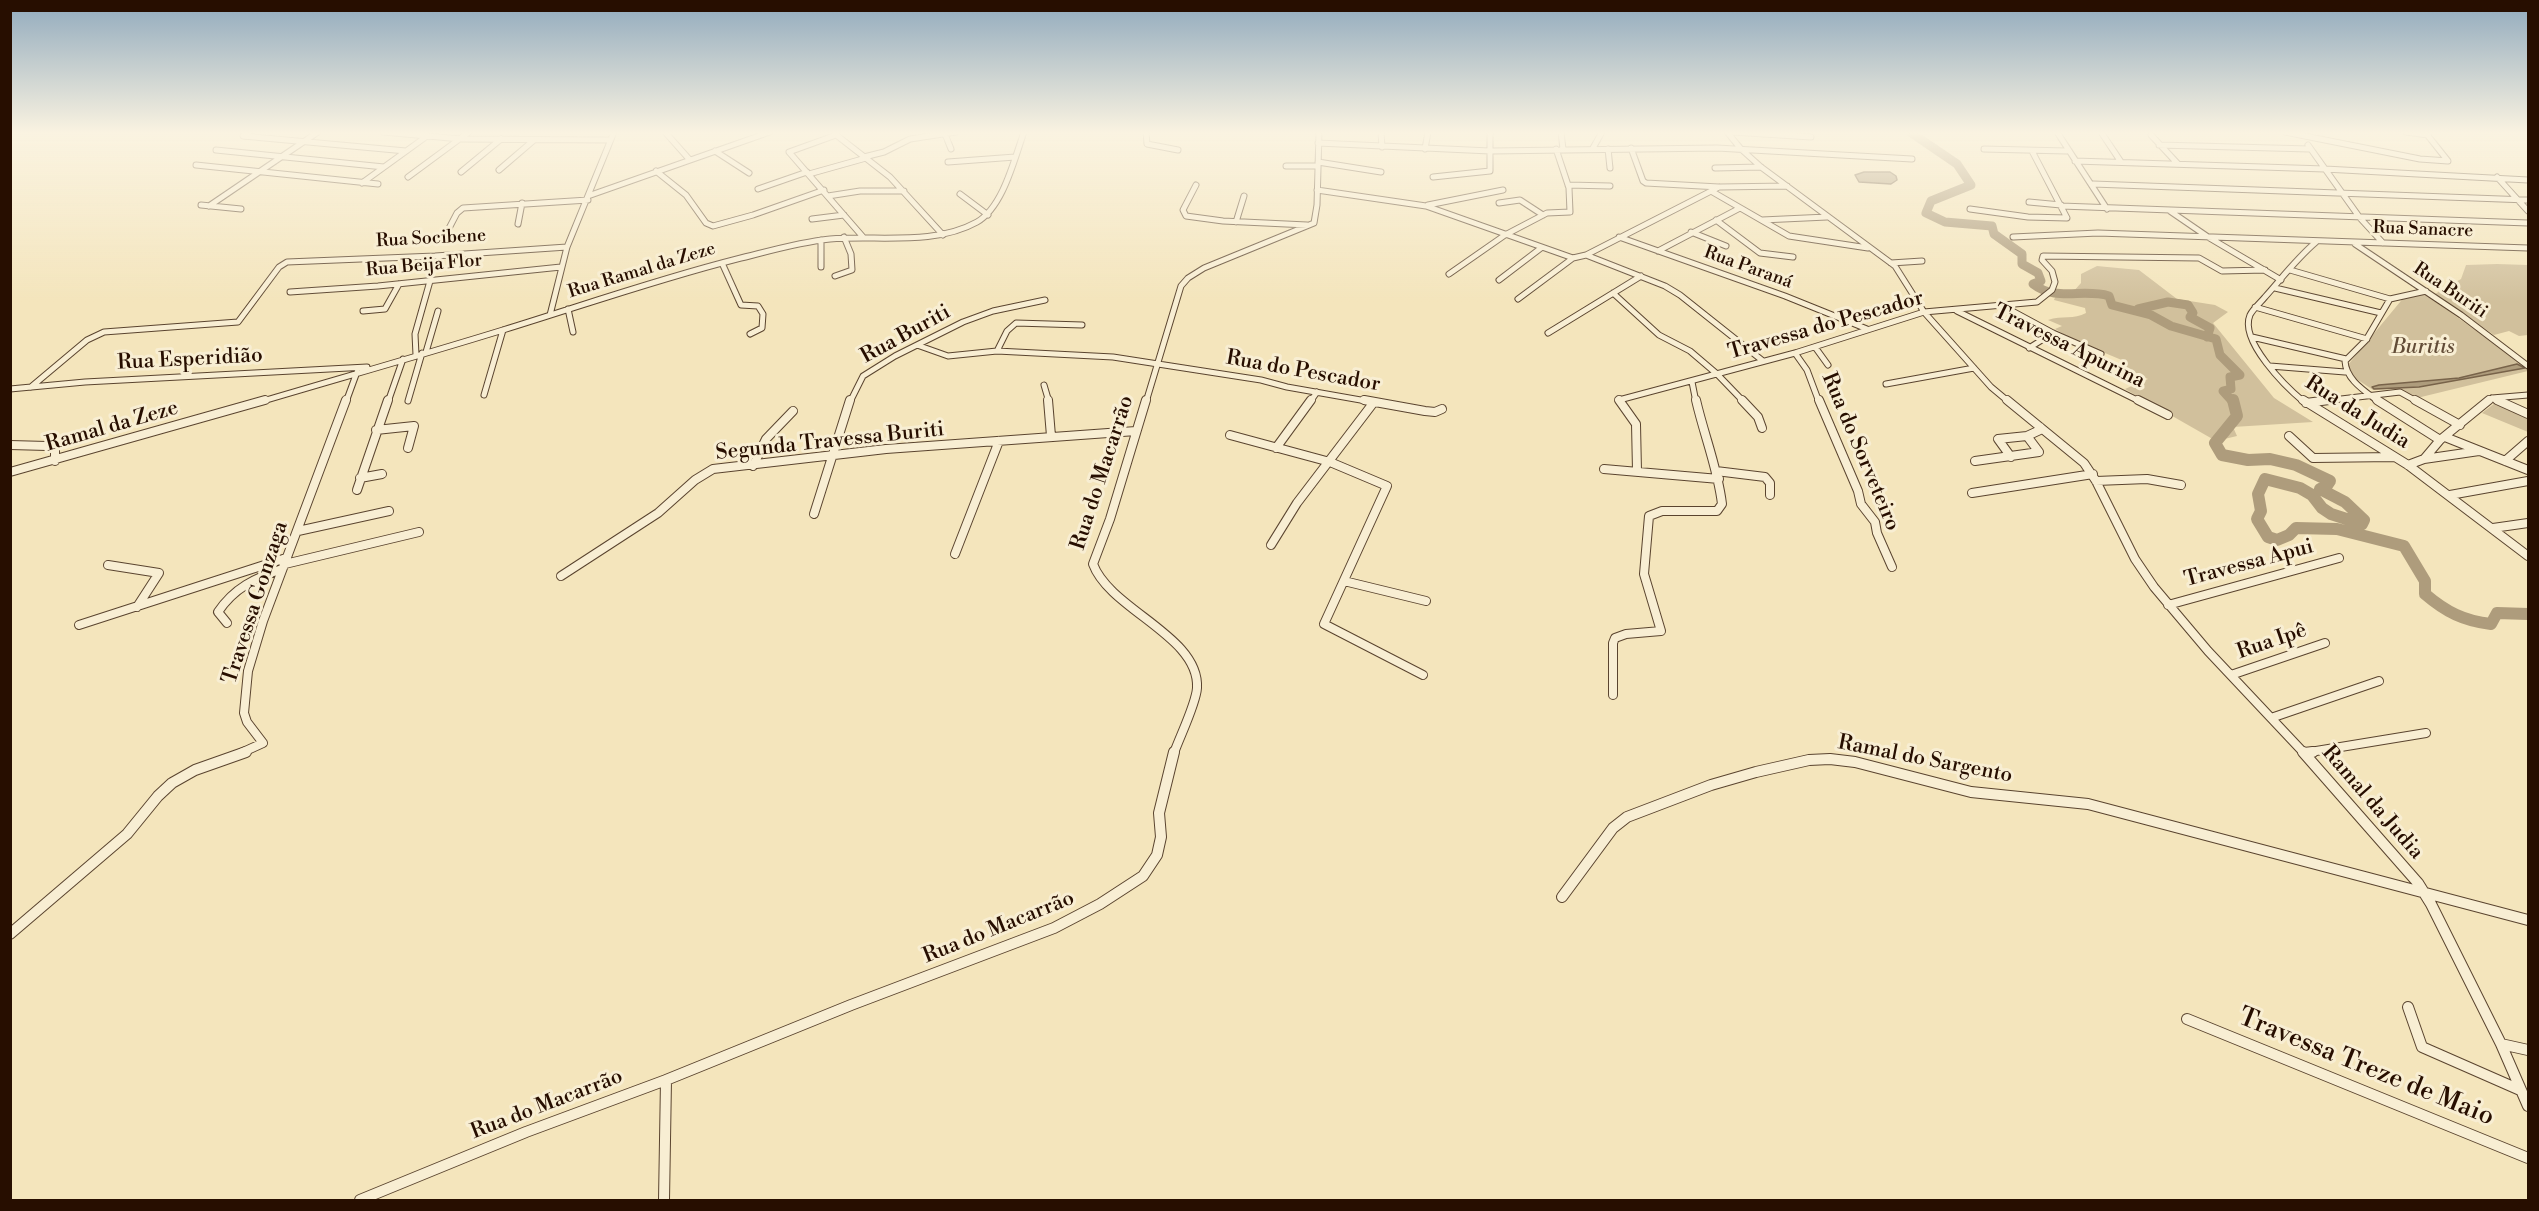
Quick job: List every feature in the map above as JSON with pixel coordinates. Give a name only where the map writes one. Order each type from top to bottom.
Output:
[{"type":"street","points":[[209,207],[234,189]]},
{"type":"street","points":[[550,315],[567,247],[592,189]]},
{"type":"street","points":[[446,234],[457,213],[463,208],[588,198],[612,189]]},
{"type":"street","points":[[676,189],[691,202],[706,223],[715,226],[824,190],[863,237]]},
{"type":"street","points":[[901,189],[943,235]]},
{"type":"street","points":[[960,194],[988,214],[1003,189]]},
{"type":"street","points":[[1194,189],[1183,214],[1236,222],[1312,226],[1316,221],[1317,190],[1426,206],[1573,258]]},
{"type":"street","points":[[1452,272],[1505,235],[1543,215],[1570,212],[1568,189]]},
{"type":"street","points":[[1518,299],[1573,258],[1584,256],[1716,189]]},
{"type":"street","points":[[1790,189],[1827,218],[1891,263],[1924,312],[1974,368],[2009,404],[2084,464],[2094,478]]},
{"type":"street","points":[[1970,210],[2066,219],[2052,189]]},
{"type":"street","points":[[2096,189],[2107,209]]},
{"type":"street","points":[[2186,189],[2529,200]]},
{"type":"street","points":[[2340,189],[2360,218],[2383,243]]},
{"type":"street","points":[[2507,189],[2529,211]]},
{"type":"street","points":[[1426,206],[1503,190]]},
{"type":"street","points":[[828,196],[860,191],[904,191]]},
{"type":"street","points":[[1711,191],[1790,236],[1869,248]]},
{"type":"street","points":[[1236,222],[1244,195]]},
{"type":"street","points":[[1499,203],[1521,201],[1543,215]]},
{"type":"street","points":[[2029,202],[2107,209],[2529,223]]},
{"type":"street","points":[[518,224],[522,203]]},
{"type":"street","points":[[201,205],[241,209]]},
{"type":"street","points":[[1658,251],[1740,208]]},
{"type":"street","points":[[2170,211],[2208,237],[2281,280]]},
{"type":"street","name":"Rua Ramal da Zeze","points":[[222,413],[722,263],[821,240],[844,237],[943,235],[973,225],[988,214]]},
{"type":"street","points":[[812,219],[844,215]]},
{"type":"street","points":[[1761,220],[1827,218]]},
{"type":"street","points":[[1716,220],[1764,254],[1793,257]]},
{"type":"street","name":"Rua do Macarrão","points":[[360,1200],[526,1132],[666,1080],[851,1005],[1054,928],[1143,876],[1153,864],[1159,848],[1159,813],[1170,764],[1198,680],[1196,669],[1190,660],[1160,630],[1100,580],[1093,569],[1181,286],[1186,279],[1219,262],[1312,226]]},
{"type":"street","points":[[1691,232],[1726,246]]},
{"type":"street","name":"Rua Sanacre","points":[[2013,237],[2098,233],[2529,248]]},
{"type":"street","points":[[835,276],[852,270],[851,254],[844,237]]},
{"type":"street","name":"Rua Paraná","points":[[1619,237],[1785,296],[1867,329]]},
{"type":"street","points":[[821,240],[821,267]]},
{"type":"street","points":[[2316,242],[2302,254],[2275,288],[2255,307],[2249,322],[2252,336],[2346,359]]},
{"type":"street","name":"Rua Buriti","points":[[2354,243],[2426,291],[2529,366]]},
{"type":"street","name":"Rua Socibene","points":[[30,387],[87,340],[104,332],[238,321],[281,264],[296,261],[435,256],[567,247]]},
{"type":"street","points":[[1499,280],[1541,248]]},
{"type":"street","points":[[1584,256],[1641,276],[1687,299],[1763,361]]},
{"type":"street","name":"Travessa do Pescador","points":[[1637,471],[1636,424],[1619,400],[1815,347],[1924,312],[2037,302],[2045,298],[2052,290],[2055,279],[2042,260],[2045,256],[2199,258],[2222,271],[2265,270]]},
{"type":"street","points":[[1891,263],[1922,261]]},
{"type":"street","points":[[722,263],[741,305],[758,306],[765,318],[762,328],[750,334]]},
{"type":"street","name":"Rua Beija Flor","points":[[290,292],[399,284],[561,267]]},
{"type":"street","points":[[2290,270],[2390,299],[2426,291]]},
{"type":"street","points":[[1548,333],[1641,276]]},
{"type":"street","points":[[422,354],[414,342],[430,281]]},
{"type":"street","points":[[363,311],[385,309],[399,284]]},
{"type":"street","points":[[2275,288],[2381,314]]},
{"type":"street","points":[[1613,292],[1659,335],[1690,351],[1717,374],[1758,417],[1761,428]]},
{"type":"street","points":[[2390,299],[2376,328],[2346,359],[2345,372],[2369,395],[2443,438],[2529,470]]},
{"type":"street","name":"Rua Buriti","points":[[814,514],[831,470],[832,455],[846,409],[863,376],[875,367],[975,317],[1045,300]]},
{"type":"street","points":[[2003,306],[2053,333],[2101,354]]},
{"type":"street","points":[[2255,307],[2367,339]]},
{"type":"street","points":[[568,309],[573,332]]},
{"type":"street","name":"Travessa Apurina","points":[[1955,310],[2168,415]]},
{"type":"street","points":[[408,401],[438,311]]},
{"type":"street","points":[[997,351],[1007,331],[1015,324],[1082,325]]},
{"type":"street","points":[[484,395],[503,330]]},
{"type":"street","points":[[2030,348],[2053,333]]},
{"type":"street","name":"Rua da Judia","points":[[2252,336],[2281,382],[2306,403],[2408,465],[2529,556]]},
{"type":"street","name":"Rua do Pescador","points":[[917,345],[948,356],[997,351],[1096,355],[1425,411],[1436,412],[1442,409]]},
{"type":"street","points":[[1815,347],[1828,365]]},
{"type":"street","name":"Rua do Sorveteiro","points":[[1795,352],[1807,370],[1829,428],[1858,491],[1861,504],[1875,522],[1877,533],[1892,567]]},
{"type":"street","points":[[357,490],[376,430],[404,359]]},
{"type":"street","name":"Rua Esperidião","points":[[10,389],[353,366],[371,368]]},
{"type":"street","points":[[2270,366],[2345,372]]},
{"type":"street","points":[[1886,384],[1974,368]]},
{"type":"street","name":"Travessa Gonzaga","points":[[10,934],[128,834],[164,789],[192,772],[256,748],[263,743],[247,723],[244,692],[310,492],[357,372]]},
{"type":"street","points":[[1613,695],[1613,643],[1615,638],[1624,634],[1652,634],[1661,631],[1644,574],[1649,516],[1662,511],[1711,512],[1720,509],[1722,501],[1717,475],[1704,437],[1692,382]]},
{"type":"street","points":[[1044,385],[1050,407],[1051,436]]},
{"type":"street","points":[[1276,448],[1317,392]]},
{"type":"street","points":[[2306,403],[2403,393],[2460,425]]},
{"type":"street","points":[[2424,459],[2443,438],[2492,399],[2529,395]]},
{"type":"street","points":[[2492,399],[2529,414]]},
{"type":"street","points":[[1271,545],[1297,503],[1374,402]]},
{"type":"street","points":[[753,465],[766,439],[793,411]]},
{"type":"street","name":"Ramal da Zeze","points":[[10,472],[222,413]]},
{"type":"street","points":[[376,430],[414,426],[408,448]]},
{"type":"street","points":[[2011,457],[1998,439],[2028,436],[2040,430],[2040,427]]},
{"type":"street","name":"Segunda Travessa Buriti","points":[[561,576],[658,513],[708,471],[832,455],[1136,431]]},
{"type":"street","points":[[1230,435],[1330,462],[1387,486],[1324,624],[1423,675]]},
{"type":"street","points":[[1975,461],[2039,452],[2028,436]]},
{"type":"street","points":[[2289,436],[2302,451],[2313,458],[2396,457]]},
{"type":"street","points":[[955,554],[999,441]]},
{"type":"street","points":[[2505,460],[2529,441]]},
{"type":"street","points":[[10,445],[51,447],[56,452],[55,461]]},
{"type":"street","points":[[2408,465],[2424,459],[2481,451]]},
{"type":"street","points":[[1604,469],[1765,477],[1770,483],[1770,495]]},
{"type":"street","points":[[360,478],[382,474]]},
{"type":"street","points":[[1972,493],[2094,478],[2147,479],[2181,486]]},
{"type":"street","name":"Ramal da Judia","points":[[2094,478],[2134,559],[2168,605],[2398,858],[2425,894],[2501,1044],[2529,1106]]},
{"type":"street","points":[[2450,495],[2529,481]]},
{"type":"street","points":[[298,531],[389,511]]},
{"type":"street","points":[[2493,528],[2529,523]]},
{"type":"street","points":[[80,625],[285,564],[418,532]]},
{"type":"street","name":"Travessa Apui","points":[[2168,605],[2339,558]]},
{"type":"street","points":[[227,623],[218,612],[228,598],[251,579],[285,564]]},
{"type":"street","points":[[108,565],[159,573],[137,607]]},
{"type":"street","points":[[1344,581],[1426,601]]},
{"type":"street","name":"Rua Ipê","points":[[2231,675],[2325,643]]},
{"type":"street","points":[[2271,718],[2379,681]]},
{"type":"street","points":[[2304,753],[2426,733]]},
{"type":"street","name":"Ramal do Sargento","points":[[1562,897],[1613,828],[1627,817],[1711,785],[1745,775],[1809,760],[1830,759],[1855,762],[1971,792],[2088,804],[2529,920]]},
{"type":"street","points":[[2408,1008],[2422,1047],[2520,1090]]},
{"type":"street","name":"Travessa Treze de Maio","points":[[2187,1019],[2529,1158]]},
{"type":"street","points":[[2501,1044],[2529,1050]]},
{"type":"street","points":[[664,1200],[666,1080]]},
{"type":"green space","name":"Buritis","points":[[2466,265],[2528,265],[2528,335],[2519,336],[2509,331],[2494,335],[2435,294],[2461,279]]},
{"type":"green space","points":[[2097,266],[2139,270],[2177,299],[2215,305],[2228,312],[2213,323],[2274,398],[2313,422],[2233,427],[2237,436],[2216,441],[2125,389],[2148,379],[2118,366],[2124,361],[2074,340],[2055,329],[2062,326],[2048,320],[2086,313],[2085,308],[2054,300],[2058,290],[2072,293],[2081,283],[2081,274]]},
{"type":"green space","name":"Buritis","points":[[2425,294],[2528,368],[2528,371],[2417,398],[2399,389],[2373,390],[2349,374],[2347,366],[2405,296]]},
{"type":"green space","points":[[2495,403],[2528,416],[2528,432],[2482,413]]},
{"type":"shaded area","points":[[2517,364],[2525,368],[2419,387],[2374,389],[2372,387],[2459,378]]},
{"type":"waterway","points":[[1962,189],[1931,201],[1926,213],[1945,222],[1992,226],[1994,234],[2022,254],[2022,264],[2038,273],[2041,281],[2033,284],[2060,294],[2089,293],[2109,296],[2112,305],[2151,315],[2171,326],[2207,336]]},
{"type":"waterway","points":[[2138,309],[2168,302],[2188,305],[2193,313],[2190,317],[2210,328],[2207,336]]},
{"type":"waterway","points":[[2207,336],[2216,339],[2220,355],[2240,375],[2230,377],[2231,389],[2223,391],[2233,402]]},
{"type":"waterway","points":[[2233,400],[2237,416],[2215,443],[2222,455],[2248,460],[2270,459],[2296,465],[2330,481],[2326,487],[2320,489],[2345,502],[2364,520],[2362,524],[2331,514],[2322,508],[2312,495],[2300,488],[2265,479],[2258,494],[2261,511],[2257,519],[2268,537],[2277,540],[2289,535],[2296,528],[2337,529],[2404,546],[2425,581],[2425,594],[2448,611],[2472,621],[2491,624],[2497,613],[2528,614]]}]
